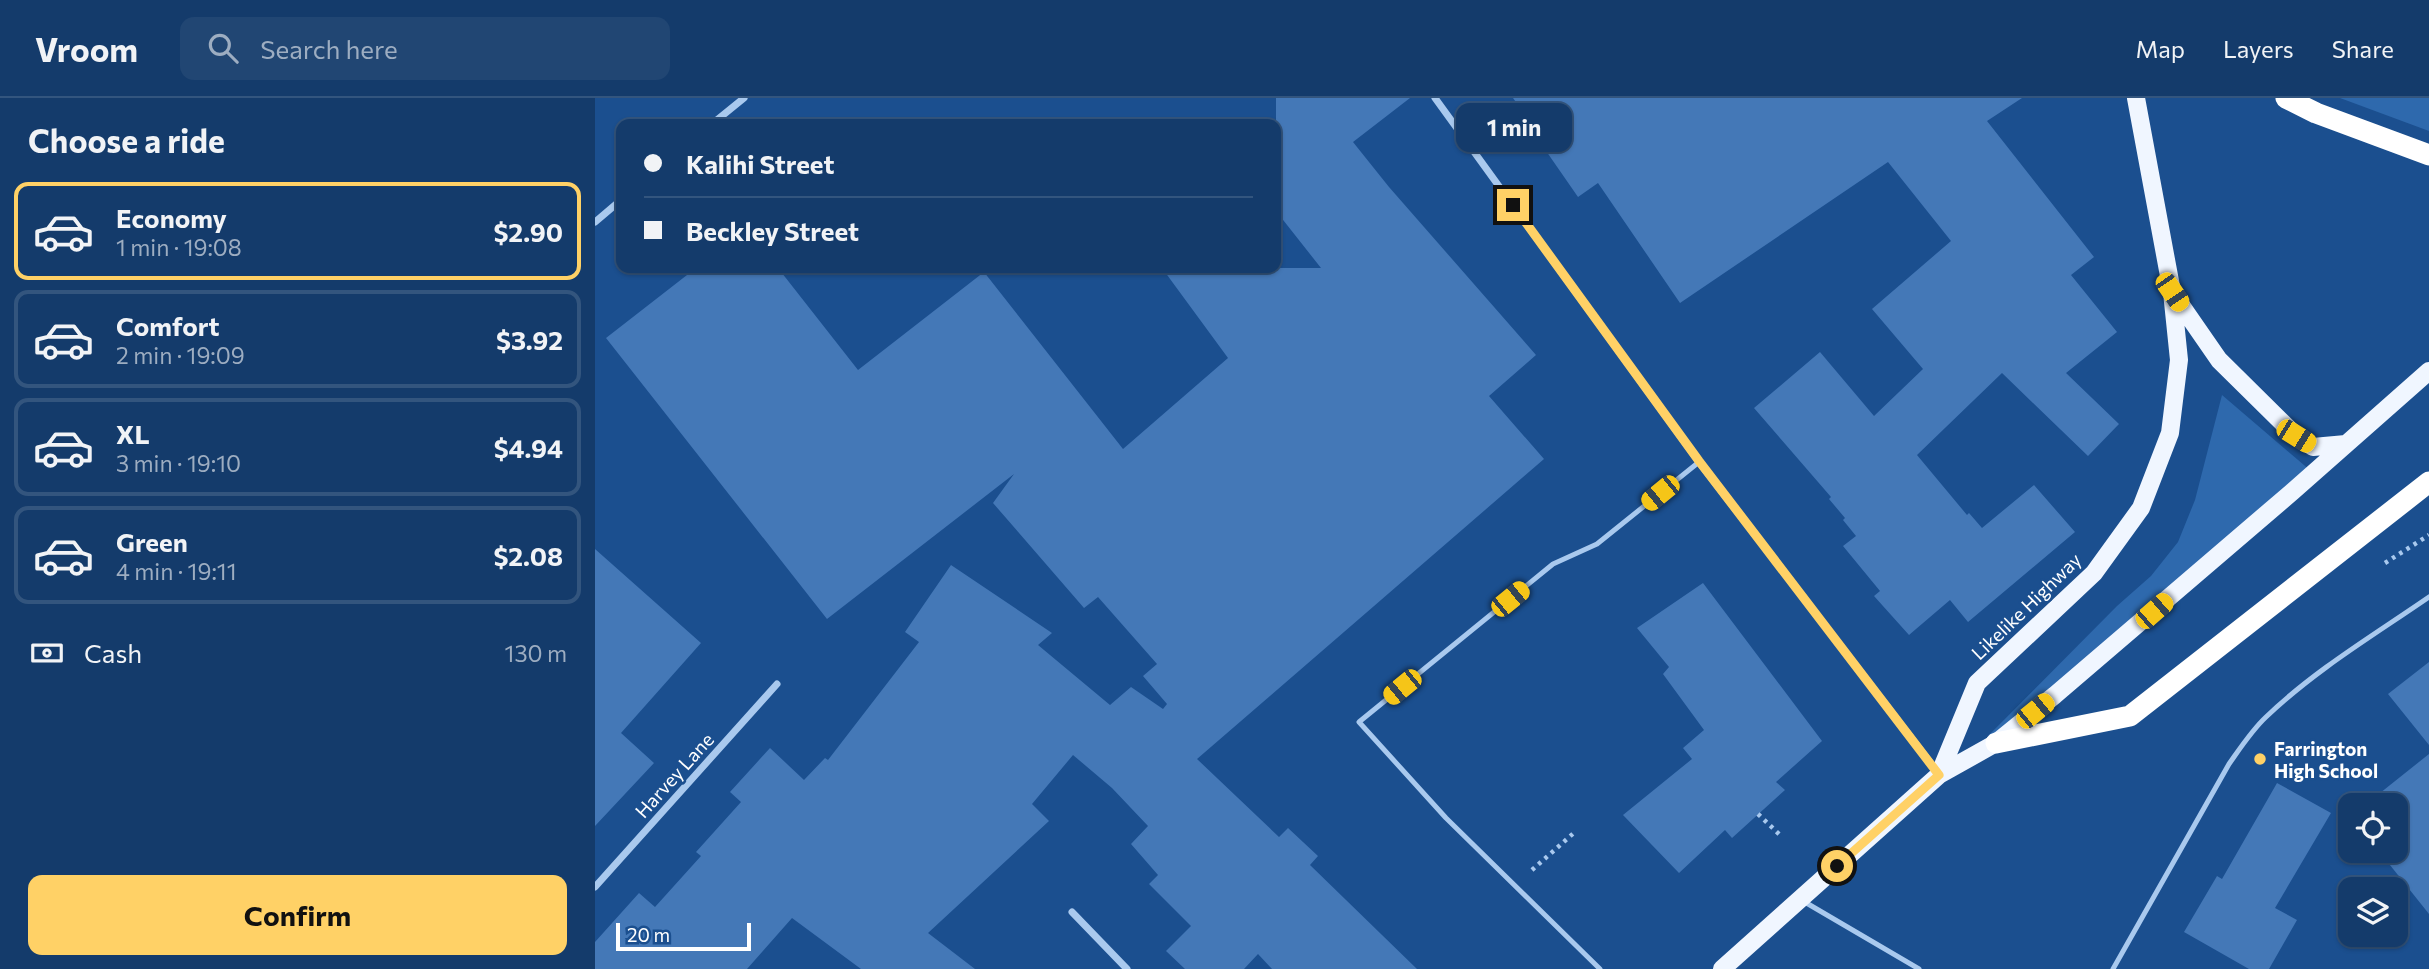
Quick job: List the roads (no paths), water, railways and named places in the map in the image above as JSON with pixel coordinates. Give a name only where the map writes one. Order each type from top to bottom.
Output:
[{"type":"highway","points":[[2286,98],[2316,113],[2429,155]]},
{"type":"highway","points":[[1996,743],[2130,716],[2429,482]]},
{"type":"main road","name":"Likelike Highway","points":[[1939,775],[1977,683],[2094,573],[2141,508],[2170,433],[2179,360],[2172,292],[2136,98]]},
{"type":"main road","points":[[2172,292],[2219,360],[2296,436],[2312,447],[2346,444]]},
{"type":"main road","points":[[1722,969],[1939,775],[1996,743],[2075,678],[2429,371]]},
{"type":"street","points":[[718,119],[744,98]]},
{"type":"street","points":[[1435,98],[1699,461],[1939,775]]},
{"type":"street","points":[[595,222],[616,204]]},
{"type":"street","name":"Harvey Lane","points":[[595,887],[777,684]]},
{"type":"street","points":[[1072,912],[1128,969]]},
{"type":"lane","points":[[1600,969],[1446,818],[1359,722],[1553,564],[1597,544],[1699,461]]},
{"type":"lane","points":[[2113,969],[2229,764],[2248,738],[2265,718],[2303,684],[2429,597]]},
{"type":"lane","points":[[1800,899],[1919,969]]},
{"type":"place","name":"Farrington High School","points":[[2260,759]]}]
